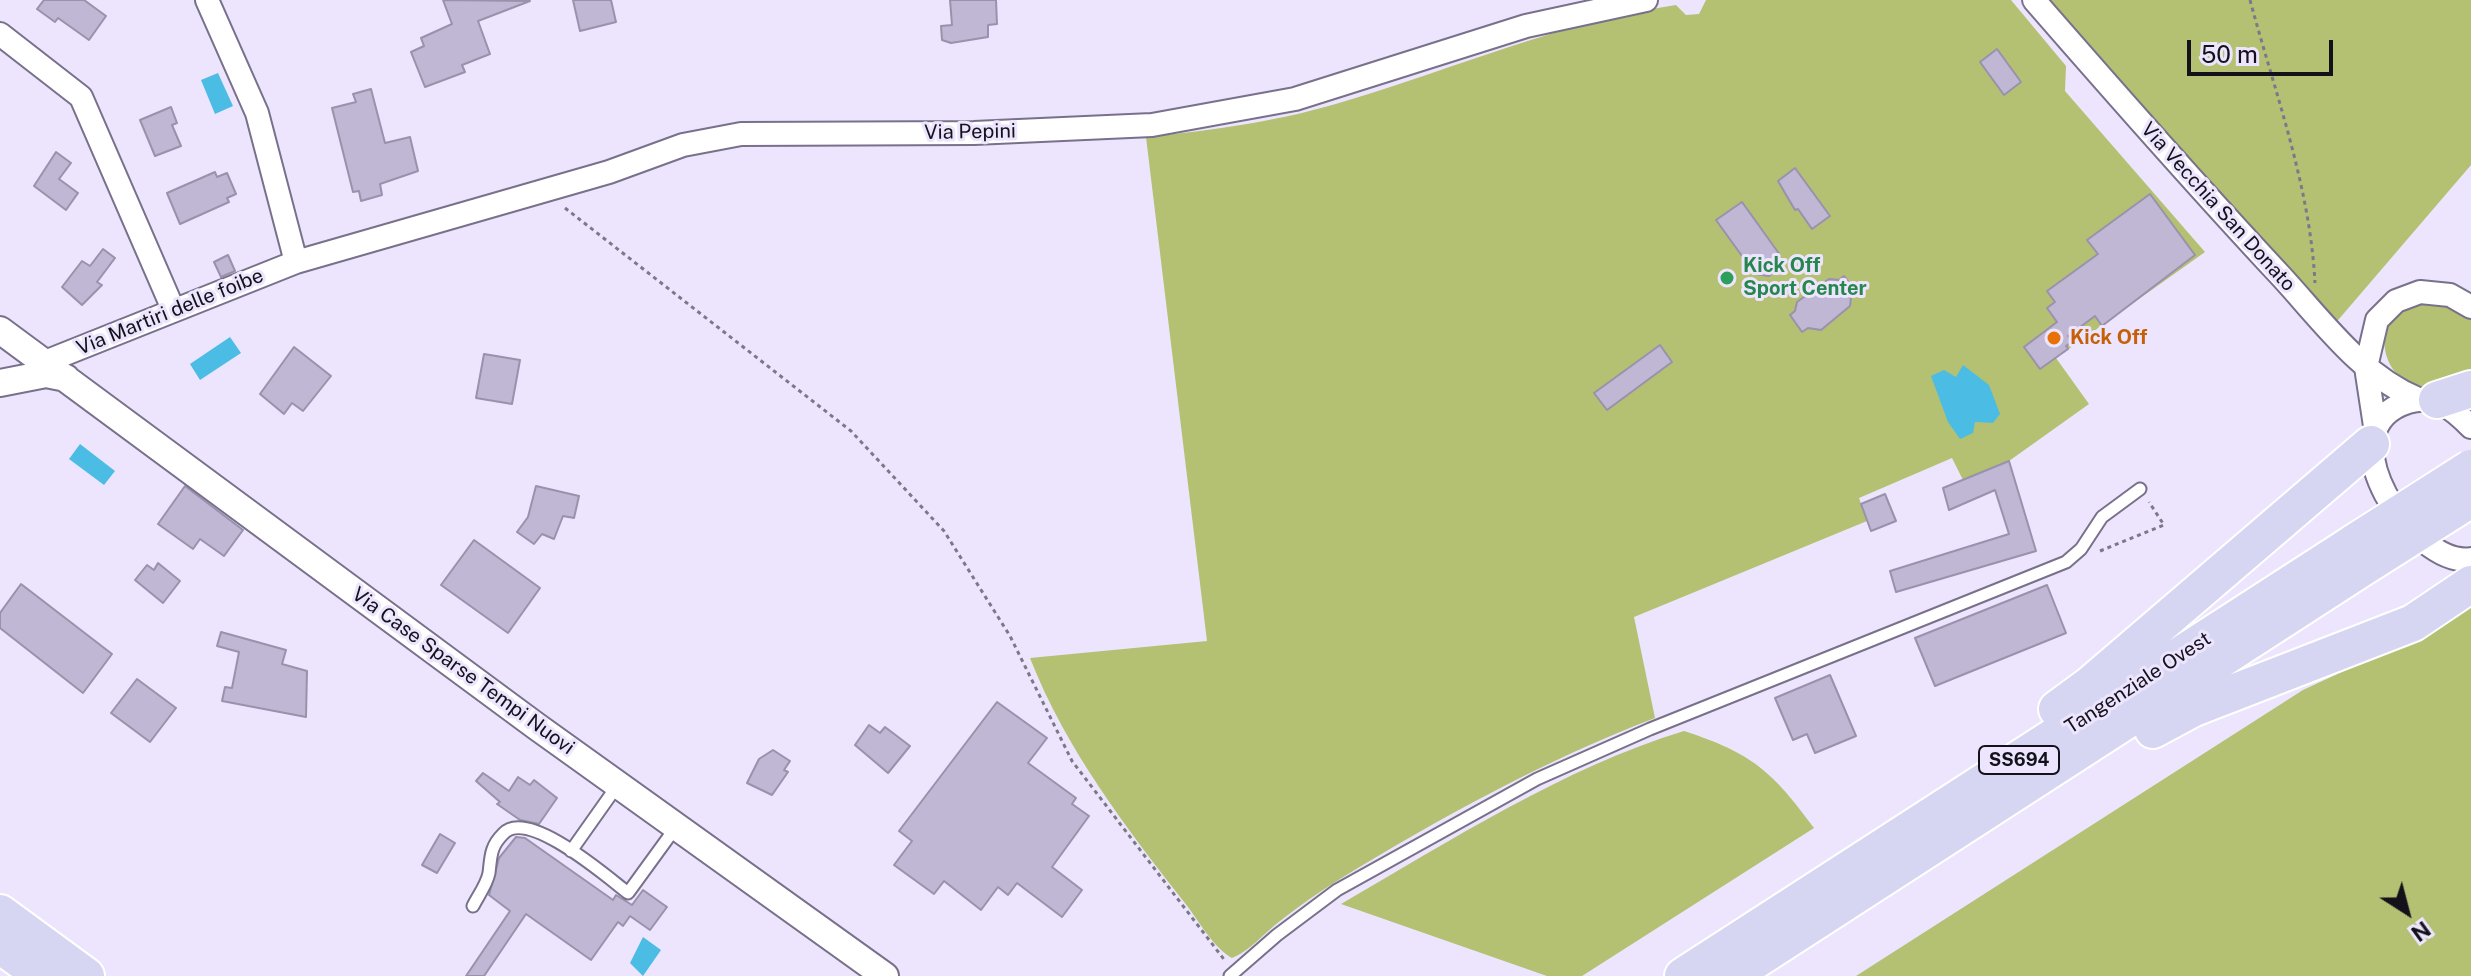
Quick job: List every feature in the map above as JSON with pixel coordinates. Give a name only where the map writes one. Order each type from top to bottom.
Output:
[{"type":"highway","points":[[2428,400],[2471,389]]},
{"type":"highway","points":[[1851,869],[1908,816],[2091,684],[2373,435]]},
{"type":"highway","name":"Tangenziale Ovest","points":[[1731,976],[1985,814],[2364,552],[2471,468]]},
{"type":"highway","name":"Tangenziale Ovest","points":[[1683,976],[2364,552],[2471,499]]},
{"type":"highway","points":[[1985,814],[2033,803],[2194,708],[2413,623],[2471,584]]},
{"type":"highway","points":[[0,901],[12,910],[8,929],[43,976]]},
{"type":"highway","points":[[8,929],[86,976]]},
{"type":"street","points":[[207,0],[257,113],[296,262]]},
{"type":"street","name":"Via Pepini","points":[[296,262],[543,190],[683,145],[741,134],[974,133],[1152,125],[1295,99],[1526,26],[1646,0]]},
{"type":"street","name":"Via Vecchia San Donato","points":[[2034,0],[2168,153],[2366,367],[2398,391],[2455,411],[2471,427]]},
{"type":"street","points":[[0,34],[81,97],[173,309]]},
{"type":"street","name":"Via Martiri delle foibe","points":[[56,370],[173,309],[296,262]]},
{"type":"street","points":[[2471,307],[2450,295],[2420,292],[2396,301],[2377,320],[2366,367],[2374,473],[2423,542],[2451,560],[2471,559]]},
{"type":"street","points":[[0,376],[8,364],[5,338]]},
{"type":"street","name":"Via Case Sparse Tempi Nuovi","points":[[5,338],[56,370],[618,785],[885,976]]},
{"type":"street","points":[[0,383],[56,370]]},
{"type":"street","points":[[2373,435],[2394,407],[2428,400]]},
{"type":"lane","points":[[1232,974],[1337,890],[1537,779],[1650,729],[2066,562],[2081,549],[2102,517],[2140,489]]},
{"type":"lane","points":[[571,851],[618,785]]},
{"type":"lane","points":[[473,906],[489,874],[488,855],[504,832],[516,826],[529,827],[571,851],[628,893],[676,827]]},
{"type":"path","points":[[2250,0],[2289,138],[2313,243],[2313,311]]},
{"type":"path","points":[[543,190],[851,431],[888,467],[944,531],[977,578],[1010,636],[1072,761],[1232,974]]},
{"type":"path","points":[[2096,552],[2164,525],[2140,489]]},
{"type":"green space","name":"Kick Off Sport Center","points":[[1706,0],[2011,0],[2066,66],[2065,91],[2205,252],[2056,358],[2089,404],[2009,461],[1963,480],[1952,458],[1859,498],[1867,521],[1634,617],[1655,718],[1533,771],[1416,834],[1317,894],[1232,958],[1208,935],[1100,788],[1061,725],[1030,658],[1207,641],[1146,137],[1223,128],[1299,114],[1592,22],[1676,5],[1686,15],[1699,14]]},
{"type":"green space","points":[[2041,0],[2471,0],[2471,165],[2333,326]]},
{"type":"green space","points":[[2422,300],[2443,301],[2471,320],[2471,380],[2421,386],[2409,383],[2391,366],[2384,343],[2390,319],[2401,308]]},
{"type":"green space","points":[[2471,601],[2471,976],[1856,976],[2303,690],[2417,637]]},
{"type":"green space","points":[[1684,731],[1727,748],[1759,767],[1786,792],[1814,828],[1582,976],[1547,976],[1341,904],[1551,785],[1639,746]]},
{"type":"water","points":[[218,73],[233,106],[215,114],[201,80]]},
{"type":"water","points":[[230,337],[241,353],[200,380],[190,364]]},
{"type":"water","points":[[1963,365],[1989,385],[2000,414],[1993,423],[1975,422],[1973,433],[1960,439],[1948,422],[1931,376],[1944,370],[1956,377]]},
{"type":"water","points":[[80,444],[115,471],[104,485],[69,459]]},
{"type":"water","points":[[643,937],[661,950],[643,976],[630,963]]},
{"type":"building","points":[[44,0],[84,0],[106,16],[89,40],[58,18],[55,22],[37,9]]},
{"type":"building","points":[[443,0],[530,1],[478,21],[490,54],[462,65],[465,72],[425,87],[411,52],[424,46],[421,38],[452,24]]},
{"type":"building","points":[[573,0],[611,0],[616,22],[580,31]]},
{"type":"building","points":[[950,0],[996,0],[997,24],[988,25],[988,37],[951,43],[942,40],[941,26],[952,25]]},
{"type":"building","points":[[1997,49],[2021,82],[2004,95],[1980,62]]},
{"type":"building","points":[[371,89],[385,143],[410,137],[418,171],[380,184],[382,195],[361,201],[359,191],[353,192],[332,108],[356,102],[353,94]]},
{"type":"building","points":[[171,107],[177,123],[172,125],[181,146],[155,156],[140,120]]},
{"type":"building","points":[[56,152],[71,163],[59,179],[78,193],[66,210],[34,186]]},
{"type":"building","points":[[1795,168],[1830,216],[1812,229],[1798,209],[1795,210],[1778,181]]},
{"type":"building","points":[[215,172],[217,177],[227,173],[236,194],[227,198],[229,202],[180,224],[167,193]]},
{"type":"building","points":[[2150,194],[2195,255],[2102,326],[2095,316],[2068,336],[2072,342],[2066,346],[2068,349],[2040,369],[2024,347],[2057,322],[2047,308],[2055,302],[2047,291],[2098,254],[2087,240]]},
{"type":"building","points":[[1742,202],[1780,255],[1778,269],[1769,276],[1755,274],[1716,220]]},
{"type":"building","points":[[103,249],[115,258],[97,282],[102,285],[82,305],[62,287],[82,261],[90,266]]},
{"type":"building","points":[[228,255],[235,271],[221,277],[214,262]]},
{"type":"building","points":[[1844,276],[1857,293],[1851,297],[1850,306],[1821,330],[1808,328],[1802,332],[1790,315],[1795,311],[1797,302],[1829,279],[1839,280]]},
{"type":"building","points":[[1660,345],[1672,362],[1607,410],[1594,393]]},
{"type":"building","points":[[294,347],[331,376],[303,411],[292,403],[284,414],[260,394]]},
{"type":"building","points":[[484,354],[520,360],[512,404],[476,398]]},
{"type":"building","points":[[2009,461],[2036,551],[1896,592],[1890,571],[2009,534],[1995,490],[1949,510],[1943,488]]},
{"type":"building","points":[[185,486],[243,530],[224,556],[200,539],[193,549],[158,524]]},
{"type":"building","points":[[536,486],[579,496],[574,518],[563,516],[554,539],[542,534],[534,544],[517,532],[528,517]]},
{"type":"building","points":[[1885,494],[1896,521],[1871,531],[1861,504]]},
{"type":"building","points":[[474,540],[540,588],[508,633],[441,585]]},
{"type":"building","points":[[158,563],[180,581],[163,603],[135,580],[147,565],[154,570]]},
{"type":"building","points":[[21,584],[112,654],[83,693],[0,628],[0,613]]},
{"type":"building","points":[[2047,585],[2066,633],[1935,686],[1915,638]]},
{"type":"building","points":[[221,632],[286,650],[282,664],[307,671],[306,717],[222,701],[225,687],[232,688],[239,652],[217,646]]},
{"type":"building","points":[[1830,675],[1856,736],[1815,753],[1807,734],[1793,740],[1775,698]]},
{"type":"building","points":[[137,679],[176,708],[150,742],[111,713]]},
{"type":"building","points":[[997,702],[1047,738],[1028,763],[1076,798],[1072,804],[1089,816],[1052,867],[1082,890],[1062,917],[1017,883],[1008,895],[998,887],[981,910],[944,881],[934,894],[894,865],[912,841],[899,831]]},
{"type":"building","points":[[869,725],[880,733],[885,727],[910,746],[888,773],[855,745]]},
{"type":"building","points":[[773,750],[790,761],[784,770],[788,772],[772,795],[747,783],[759,759]]},
{"type":"building","points":[[483,773],[509,791],[518,777],[530,785],[534,780],[557,798],[539,824],[520,820],[497,804],[500,802],[476,781]]},
{"type":"building","points":[[440,834],[455,843],[437,873],[422,865]]},
{"type":"building","points":[[516,837],[525,838],[613,900],[616,895],[632,905],[643,890],[667,907],[650,930],[630,916],[623,926],[618,922],[591,960],[526,914],[484,976],[466,976],[510,911],[489,895],[499,858]]},
{"type":"place","name":"Kick Off Sport Center","points":[[1727,278]]},
{"type":"place","name":"Kick Off","points":[[2054,338]]}]
